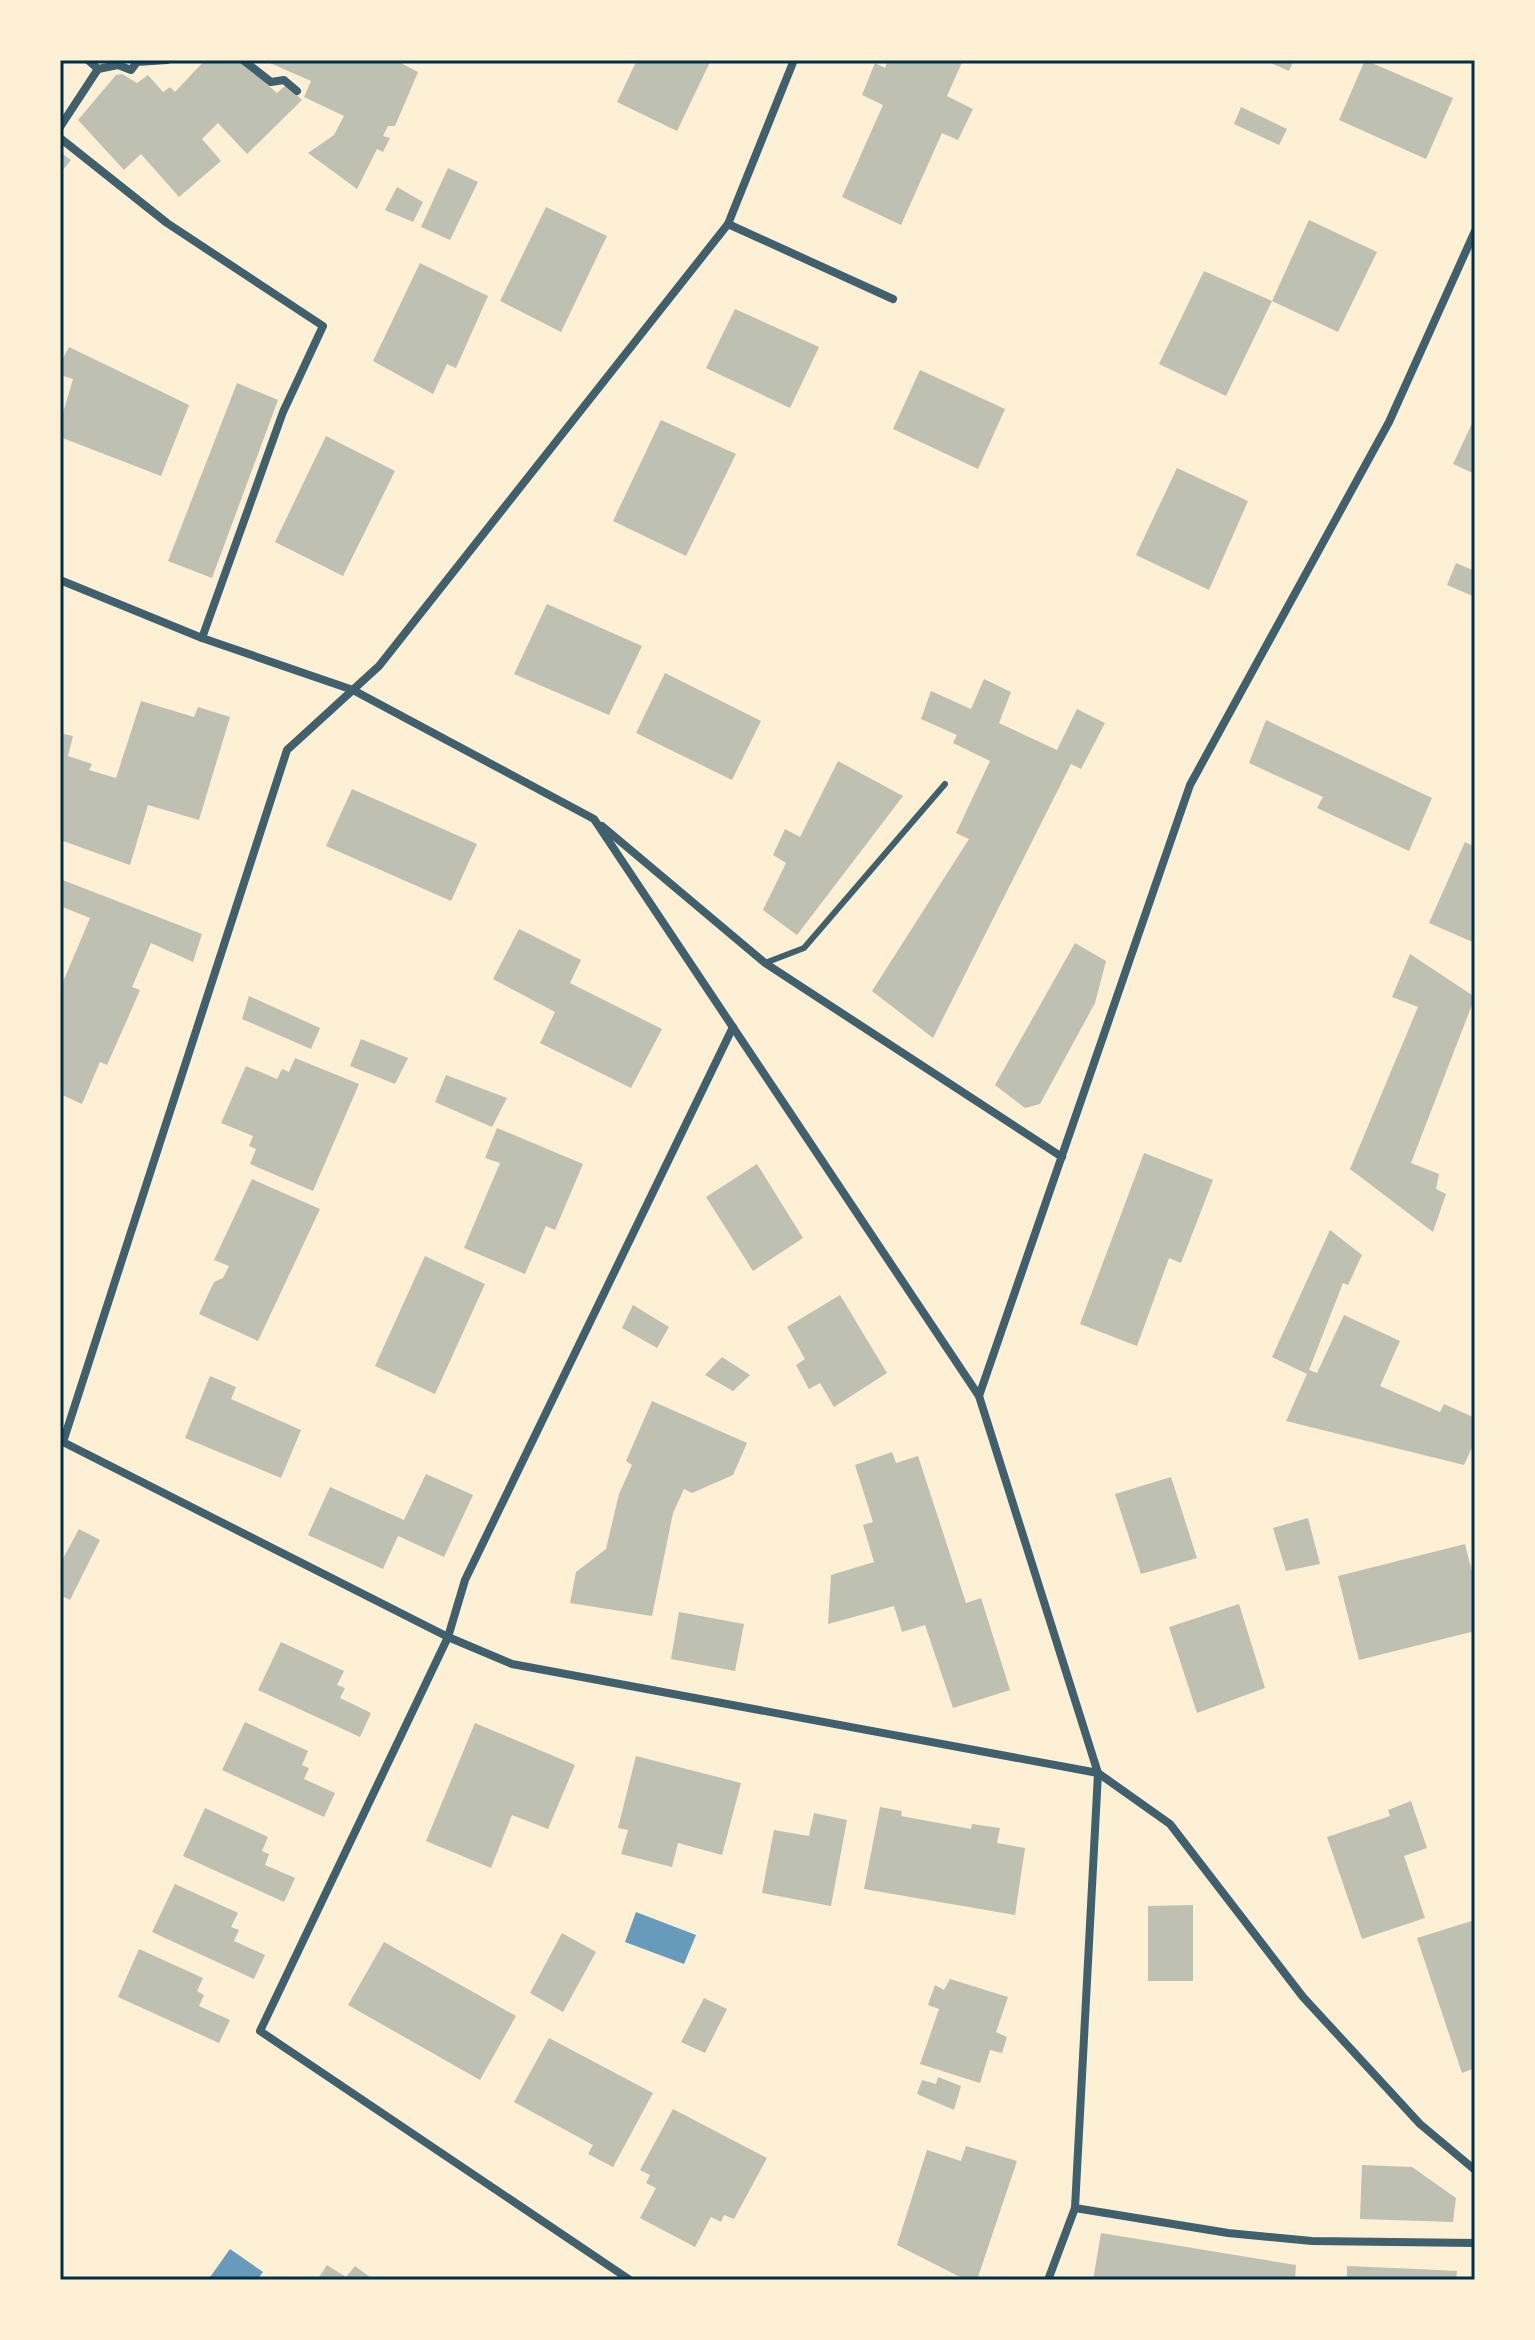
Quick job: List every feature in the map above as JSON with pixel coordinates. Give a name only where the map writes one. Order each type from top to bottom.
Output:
[{"type":"street","points":[[88,60],[98,69]]},
{"type":"street","points":[[60,127],[98,69],[118,65],[131,70],[137,62],[167,60]]},
{"type":"street","points":[[243,60],[271,82],[284,80],[297,91]]},
{"type":"street","points":[[794,60],[728,224],[379,666],[287,750],[63,1442],[448,1637],[512,1664],[1098,1773],[1170,1824],[1303,1997],[1420,2124],[1475,2170]]},
{"type":"street","points":[[60,138],[167,223],[323,326],[283,412],[202,638]]},
{"type":"street","points":[[728,224],[893,299]]},
{"type":"street","points":[[979,1396],[1190,785],[1389,422],[1475,231]]},
{"type":"street","points":[[60,580],[202,638],[353,690],[594,819],[765,963],[1062,1157]]},
{"type":"street","points":[[594,819],[979,1396],[1098,1773],[1075,2208],[1048,2280]]},
{"type":"street","points":[[630,2280],[260,2031],[448,1637],[465,1580],[733,1027]]},
{"type":"street","points":[[1075,2208],[1228,2233],[1312,2241],[1475,2243]]},
{"type":"lane","points":[[765,963],[804,948],[945,784]]},
{"type":"water","points":[[636,1912],[696,1935],[684,1964],[625,1942]]},
{"type":"water","points":[[230,2249],[263,2272],[257,2280],[208,2280]]},
{"type":"building","points":[[205,60],[239,60],[277,93],[286,85],[302,100],[247,154],[218,123],[202,139],[221,161],[179,197],[141,154],[124,170],[78,120],[116,75],[122,74],[137,83],[148,75],[163,92],[170,87],[175,92]]},
{"type":"building","points":[[263,60],[395,60],[418,72],[395,126],[388,126],[383,136],[390,138],[383,152],[377,149],[357,189],[308,153],[334,135],[344,116],[304,97],[311,81]]},
{"type":"building","points":[[637,60],[711,60],[677,131],[617,102]]},
{"type":"building","points":[[888,60],[963,60],[947,96],[973,109],[958,140],[942,133],[901,225],[842,197],[883,105],[862,95],[875,63],[885,68]]},
{"type":"building","points":[[1264,60],[1294,60],[1289,71]]},
{"type":"building","points":[[1365,60],[1453,98],[1426,159],[1339,120]]},
{"type":"building","points":[[1241,107],[1287,129],[1279,145],[1234,124]]},
{"type":"building","points":[[60,152],[71,160],[60,174]]},
{"type":"building","points":[[448,168],[478,182],[450,240],[421,227]]},
{"type":"building","points":[[397,187],[423,202],[413,222],[385,210]]},
{"type":"building","points":[[546,207],[607,236],[561,332],[500,301]]},
{"type":"building","points":[[1309,220],[1377,252],[1338,332],[1272,301]]},
{"type":"building","points":[[420,263],[488,296],[456,368],[447,364],[433,394],[373,361]]},
{"type":"building","points":[[1204,271],[1272,301],[1226,396],[1159,364]]},
{"type":"building","points":[[735,309],[819,347],[790,408],[706,368]]},
{"type":"building","points":[[69,347],[189,405],[161,476],[60,437],[60,423],[73,379],[60,375],[60,364]]},
{"type":"building","points":[[920,370],[1005,409],[978,469],[893,429]]},
{"type":"building","points":[[237,383],[278,400],[212,578],[168,561]]},
{"type":"building","points":[[1475,417],[1475,474],[1453,464]]},
{"type":"building","points":[[661,420],[736,454],[686,556],[613,521]]},
{"type":"building","points":[[326,436],[395,471],[343,576],[275,542]]},
{"type":"building","points":[[1177,468],[1248,501],[1209,590],[1136,555]]},
{"type":"building","points":[[1456,563],[1475,571],[1475,597],[1447,585]]},
{"type":"building","points":[[547,604],[642,646],[609,715],[514,674]]},
{"type":"building","points":[[665,673],[761,721],[732,780],[636,733]]},
{"type":"building","points":[[984,679],[1011,692],[999,723],[1057,750],[1077,709],[1105,723],[1081,769],[1071,764],[933,1038],[872,991],[969,839],[956,833],[990,761],[953,743],[957,735],[921,719],[931,691],[971,709]]},
{"type":"building","points":[[141,701],[194,717],[198,707],[230,717],[199,820],[148,805],[130,865],[60,840],[60,733],[73,736],[68,756],[92,764],[89,770],[116,778]]},
{"type":"building","points":[[1266,720],[1432,798],[1409,851],[1317,808],[1323,797],[1249,763]]},
{"type":"building","points":[[838,761],[903,796],[797,935],[763,910],[786,863],[773,855],[785,829],[800,837]]},
{"type":"building","points":[[352,789],[477,844],[451,901],[326,846]]},
{"type":"building","points":[[1465,842],[1475,847],[1475,943],[1429,923]]},
{"type":"building","points":[[60,879],[202,934],[193,962],[151,943],[132,987],[140,990],[134,1004],[107,1065],[100,1062],[82,1104],[60,1094],[60,989],[90,918],[60,906]]},
{"type":"building","points":[[519,929],[581,960],[570,983],[662,1029],[631,1088],[540,1043],[555,1012],[493,979]]},
{"type":"building","points":[[1075,943],[1106,961],[1095,1003],[1040,1104],[1025,1108],[995,1085]]},
{"type":"building","points":[[1410,954],[1475,997],[1411,1163],[1439,1174],[1436,1189],[1446,1194],[1433,1232],[1350,1169],[1418,1007],[1392,997]]},
{"type":"building","points":[[249,996],[320,1028],[311,1049],[242,1019]]},
{"type":"building","points":[[361,1039],[408,1058],[395,1084],[350,1066]]},
{"type":"building","points":[[295,1058],[359,1084],[313,1191],[250,1164],[256,1149],[249,1146],[253,1136],[221,1123],[246,1066],[277,1079],[282,1069],[289,1072]]},
{"type":"building","points":[[446,1075],[507,1098],[492,1127],[435,1102]]},
{"type":"building","points":[[497,1128],[583,1164],[555,1230],[546,1226],[525,1274],[464,1248],[500,1163],[485,1158]]},
{"type":"building","points":[[1144,1153],[1213,1180],[1181,1263],[1169,1258],[1137,1346],[1080,1324]]},
{"type":"building","points":[[757,1164],[803,1238],[753,1271],[706,1197]]},
{"type":"building","points":[[252,1179],[320,1209],[258,1341],[199,1314],[214,1282],[223,1278],[229,1266],[214,1260]]},
{"type":"building","points":[[1330,1230],[1362,1255],[1348,1285],[1343,1283],[1309,1370],[1317,1373],[1344,1315],[1400,1341],[1380,1386],[1440,1412],[1444,1404],[1475,1418],[1475,1441],[1464,1465],[1286,1421],[1307,1374],[1272,1357]]},
{"type":"building","points":[[425,1256],[485,1284],[435,1394],[375,1366]]},
{"type":"building","points":[[840,1295],[887,1373],[834,1407],[820,1383],[809,1389],[796,1365],[805,1359],[787,1327]]},
{"type":"building","points":[[633,1305],[669,1327],[657,1348],[622,1328]]},
{"type":"building","points":[[722,1357],[750,1375],[733,1391],[705,1375]]},
{"type":"building","points":[[210,1376],[236,1387],[231,1399],[301,1430],[281,1478],[185,1438]]},
{"type":"building","points":[[652,1401],[747,1443],[733,1475],[692,1493],[684,1489],[673,1513],[652,1616],[570,1603],[576,1572],[606,1549],[619,1494],[632,1465],[626,1461]]},
{"type":"building","points":[[892,1452],[896,1463],[918,1456],[966,1603],[981,1598],[1010,1690],[953,1708],[925,1625],[902,1632],[894,1606],[828,1624],[831,1575],[874,1562],[863,1525],[873,1522],[855,1465]]},
{"type":"building","points":[[426,1474],[473,1495],[444,1557],[398,1536],[383,1569],[308,1535],[330,1487],[404,1520]]},
{"type":"building","points":[[1171,1477],[1197,1558],[1141,1574],[1115,1494]]},
{"type":"building","points":[[1308,1518],[1320,1564],[1286,1571],[1273,1528]]},
{"type":"building","points":[[79,1529],[100,1540],[70,1600],[60,1595],[60,1564]]},
{"type":"building","points":[[1465,1544],[1475,1584],[1475,1631],[1359,1660],[1338,1576]]},
{"type":"building","points":[[1239,1604],[1265,1688],[1197,1713],[1169,1627]]},
{"type":"building","points":[[679,1612],[744,1624],[735,1671],[671,1659]]},
{"type":"building","points":[[281,1642],[344,1671],[337,1685],[345,1688],[340,1698],[371,1713],[360,1737],[258,1690]]},
{"type":"building","points":[[245,1722],[308,1751],[302,1765],[309,1768],[304,1779],[335,1793],[324,1817],[222,1770]]},
{"type":"building","points":[[475,1723],[575,1765],[548,1829],[512,1815],[491,1868],[426,1841]]},
{"type":"building","points":[[636,1756],[741,1783],[722,1855],[678,1843],[672,1867],[621,1854],[628,1830],[618,1828]]},
{"type":"building","points":[[1411,1801],[1427,1848],[1404,1856],[1425,1918],[1362,1939],[1327,1837],[1390,1816],[1388,1810]]},
{"type":"building","points":[[880,1807],[902,1811],[901,1816],[971,1829],[972,1824],[1000,1828],[997,1843],[1025,1848],[1015,1915],[864,1889]]},
{"type":"building","points":[[205,1808],[268,1837],[262,1851],[269,1854],[265,1865],[295,1878],[284,1902],[183,1856]]},
{"type":"building","points":[[814,1813],[847,1820],[831,1906],[762,1893],[774,1830],[809,1836]]},
{"type":"building","points":[[175,1884],[238,1913],[231,1927],[239,1930],[234,1941],[265,1955],[254,1979],[152,1932]]},
{"type":"building","points":[[1193,1905],[1193,1981],[1148,1981],[1148,1906]]},
{"type":"building","points":[[1475,1920],[1475,2068],[1462,2073],[1417,1938]]},
{"type":"building","points":[[562,1933],[596,1952],[563,2012],[530,1993]]},
{"type":"building","points":[[384,1942],[516,2016],[480,2080],[348,2005]]},
{"type":"building","points":[[139,1949],[203,1978],[197,1991],[204,1995],[199,2006],[230,2020],[219,2043],[118,1997]]},
{"type":"building","points":[[950,1979],[1008,1997],[996,2032],[1007,2037],[1002,2053],[990,2050],[980,2083],[920,2064],[939,2009],[928,2005],[935,1985],[944,1990]]},
{"type":"building","points":[[704,1998],[727,2009],[705,2053],[681,2042]]},
{"type":"building","points":[[549,2038],[653,2093],[613,2167],[588,2154],[593,2145],[514,2102]]},
{"type":"building","points":[[938,2077],[961,2086],[954,2110],[917,2094],[922,2080],[936,2084]]},
{"type":"building","points":[[673,2109],[767,2158],[734,2219],[724,2215],[721,2222],[711,2217],[695,2247],[640,2218],[656,2188],[646,2183],[650,2175],[640,2170]]},
{"type":"building","points":[[966,2146],[1017,2161],[977,2280],[966,2280],[897,2245],[927,2150],[961,2161]]},
{"type":"building","points":[[1362,2165],[1412,2167],[1456,2198],[1453,2222],[1360,2219]]},
{"type":"building","points":[[1101,2233],[1296,2265],[1295,2280],[1093,2280]]},
{"type":"building","points":[[327,2265],[346,2277],[355,2266],[374,2280],[317,2280]]},
{"type":"building","points":[[1347,2266],[1457,2271],[1456,2280],[1347,2280]]}]
